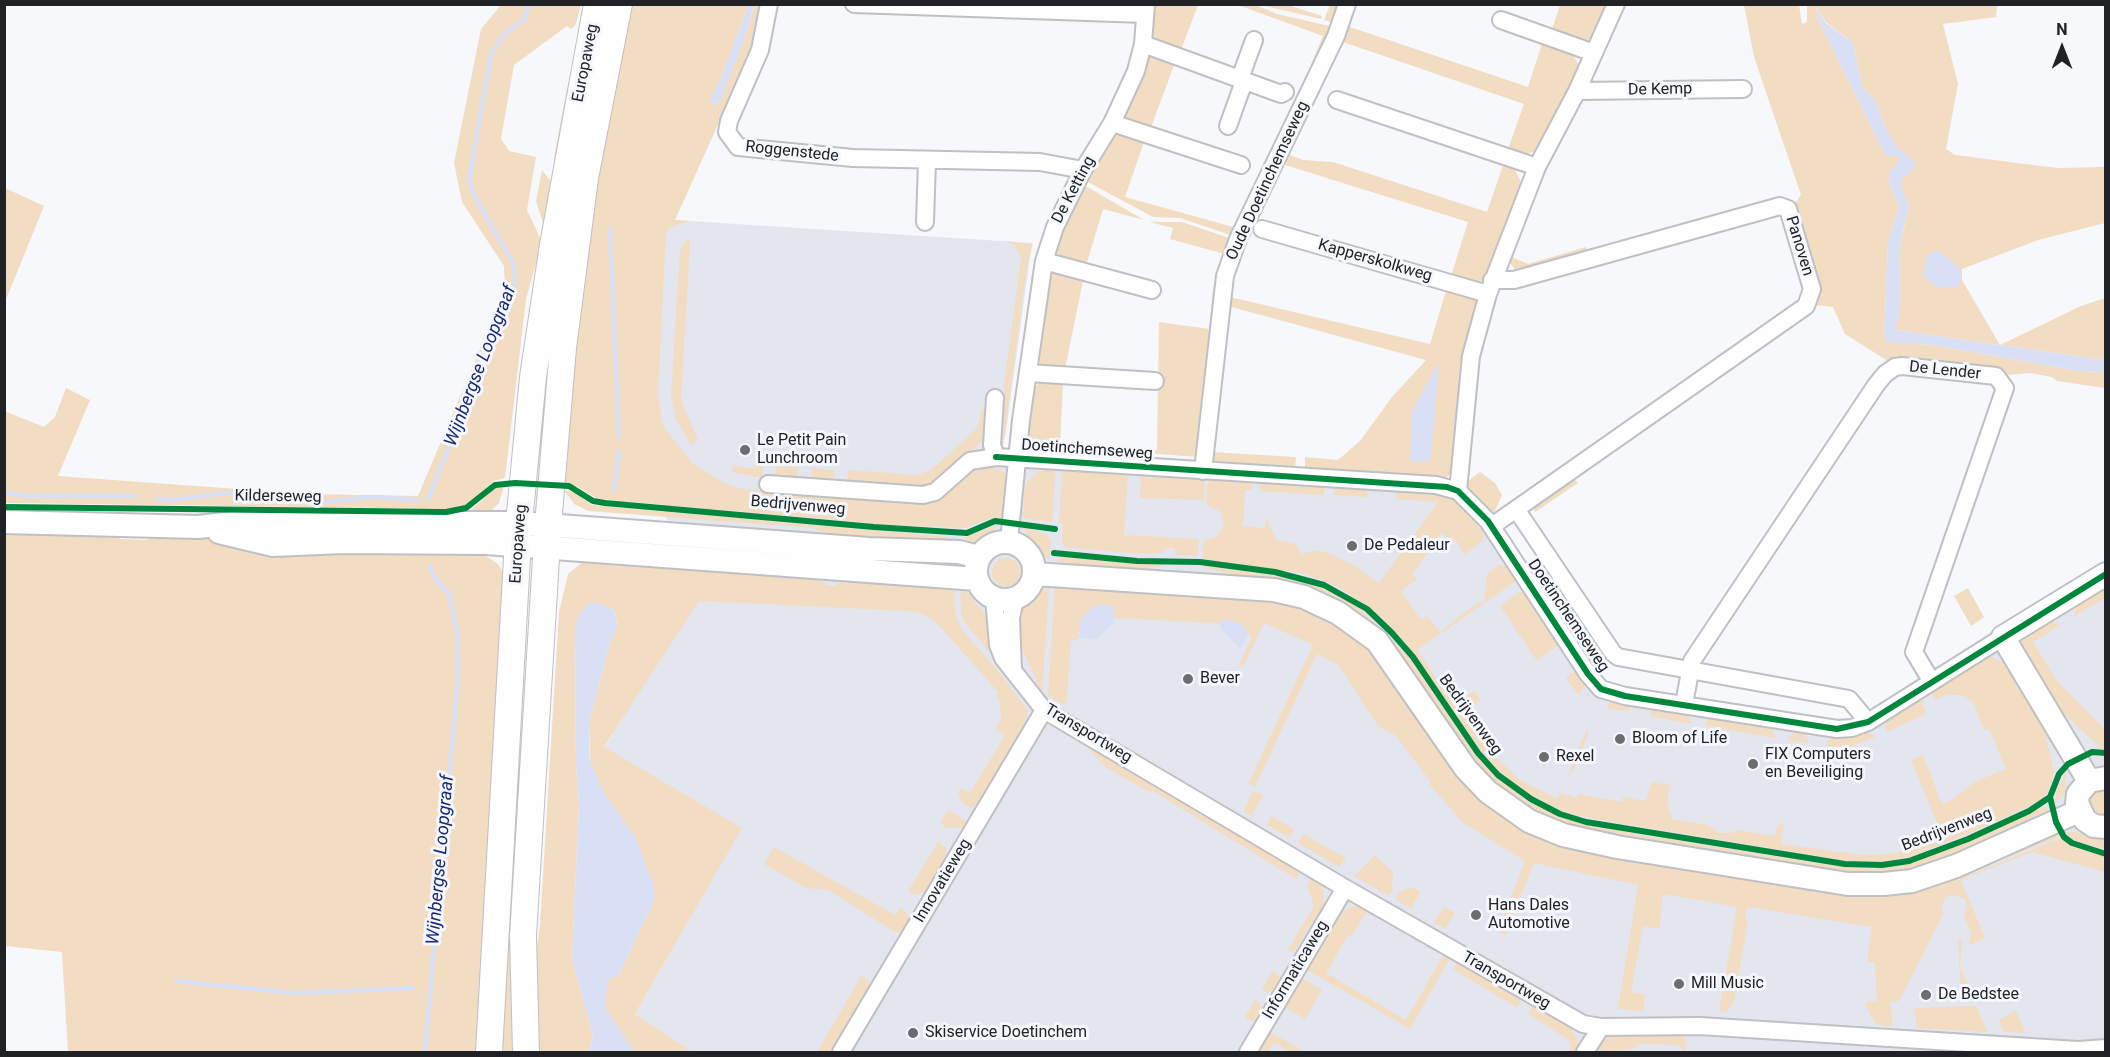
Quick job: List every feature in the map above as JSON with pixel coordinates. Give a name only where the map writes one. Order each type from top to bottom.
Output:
[{"type":"main road","name":"Europaweg","points":[[489,1053],[519,534],[535,366],[553,245],[597,4]]},
{"type":"main road","name":"Europaweg","points":[[526,1053],[523,936],[548,537],[571,280],[585,178],[619,4]]},
{"type":"main road","points":[[4,522],[198,527],[273,545],[519,534],[548,537],[959,552],[978,568],[986,593],[1004,598],[1028,589],[1035,574],[1034,562],[1028,552],[1020,545],[1009,541],[992,545],[978,568]]},
{"type":"main road","name":"Bedrijvenweg","points":[[1035,574],[1274,590],[1304,597],[1338,613],[1377,641],[1466,769],[1488,792],[1529,821],[1563,835],[1617,847],[1848,884],[1884,884],[1912,881],[1956,866],[2079,811]]},
{"type":"main road","name":"Doetinchemseweg","points":[[2003,637],[2106,574]]},
{"type":"main road","points":[[2003,637],[2097,779],[2079,794],[2079,811],[2085,820],[2094,826],[2106,827]]},
{"type":"street","name":"Roggenstede","points":[[769,4],[760,50],[729,120],[728,132],[731,140],[738,147],[853,158],[1040,162],[1083,170]]},
{"type":"street","points":[[854,4],[1146,9]]},
{"type":"street","name":"Oude Doetinchemseweg","points":[[1203,471],[1225,276],[1238,239],[1336,36],[1347,4]]},
{"type":"street","points":[[1458,491],[1471,356],[1490,287],[1537,167],[1577,91],[1617,4]]},
{"type":"street","name":"De Ketting","points":[[1017,460],[1044,261],[1055,227],[1083,170],[1112,123],[1136,71],[1143,44],[1146,9]]},
{"type":"street","points":[[1501,20],[1594,53]]},
{"type":"street","points":[[1228,126],[1242,73],[1254,40]]},
{"type":"street","points":[[1143,44],[1281,94],[1285,92]]},
{"type":"street","name":"De Kemp","points":[[1577,91],[1743,89]]},
{"type":"street","points":[[1337,100],[1537,167]]},
{"type":"street","points":[[1112,123],[1241,165]]},
{"type":"street","points":[[925,222],[927,160]]},
{"type":"street","name":"Panoven","points":[[1490,287],[1780,206],[1788,209],[1812,289],[1806,306],[1492,526]]},
{"type":"street","name":"Kapperskolkweg","points":[[1262,229],[1490,287]]},
{"type":"street","points":[[1044,261],[1152,290]]},
{"type":"street","name":"De Lender","points":[[1684,704],[1692,661],[1876,385],[1885,374],[1895,367],[1902,366],[1996,376],[2005,388],[1914,652],[1932,682]]},
{"type":"street","points":[[1028,373],[1155,381]]},
{"type":"street","name":"Doetinchemseweg","points":[[995,398],[992,445],[996,457]]},
{"type":"street","name":"Doetinchemseweg","points":[[768,484],[923,495],[935,492],[984,448],[993,429]]},
{"type":"street","name":"Doetinchemseweg","points":[[970,461],[996,457],[1436,485],[1458,491],[1492,526],[1588,674],[1601,689],[1625,696],[1837,729],[1852,728],[1868,722],[2003,637]]},
{"type":"street","name":"Doetinchemseweg","points":[[1009,541],[1017,460]]},
{"type":"street","points":[[1516,509],[1612,653],[1625,661],[1849,699],[1868,722]]},
{"type":"street","name":"Transportweg","points":[[1004,598],[998,645],[1013,673],[1044,710],[1345,888],[1583,1024],[1700,1026],[2084,1052],[2106,1048]]},
{"type":"street","name":"Innovatieweg","points":[[841,1053],[1044,710]]},
{"type":"street","name":"Informaticaweg","points":[[1248,1053],[1345,888]]},
{"type":"street","points":[[1586,1053],[1601,1026]]},
{"type":"shaded area","points":[[501,5],[581,5],[575,26],[571,29],[567,26],[514,65],[501,139],[509,151],[536,157],[527,210],[542,242],[526,299],[505,478],[494,481],[468,504],[453,509],[5,503],[4,411],[44,427],[55,417],[66,388],[90,400],[58,476],[306,494],[418,496],[505,290],[504,266],[462,202],[454,163],[481,29]]},
{"type":"shaded area","points":[[627,5],[748,5],[721,78],[710,100],[717,105],[745,37],[754,5],[763,5],[757,38],[675,220],[690,221],[671,227],[666,233],[658,395],[663,426],[693,464],[724,483],[742,489],[937,502],[956,487],[968,471],[981,466],[989,466],[1004,472],[1009,486],[1001,518],[992,518],[965,528],[894,525],[598,499],[576,486],[563,483],[577,299]]},
{"type":"shaded area","points":[[1153,5],[1198,5],[1181,50],[1160,42],[1151,34]]},
{"type":"shaded area","points":[[1238,5],[1256,5],[1277,14],[1334,27],[1299,93],[1323,36]]},
{"type":"shaded area","points":[[1261,5],[1288,5],[1322,16],[1321,19]]},
{"type":"shaded area","points":[[1330,5],[1342,5],[1335,23],[1324,20]]},
{"type":"shaded area","points":[[1355,5],[1350,27],[1528,87],[1542,44],[1573,55],[1580,67],[1540,150],[1520,156],[1507,152],[1524,104],[1340,41]]},
{"type":"shaded area","points":[[1560,5],[1611,5],[1593,38],[1584,41],[1551,32]]},
{"type":"shaded area","points":[[1744,5],[1799,5],[1802,24],[1807,22],[1807,5],[1997,5],[1996,17],[1943,24],[1958,84],[1946,149],[1955,155],[2057,168],[2105,167],[2105,223],[2038,240],[1962,269],[1962,280],[2000,345],[1895,330],[1900,308],[1899,250],[1909,206],[1901,188],[1902,178],[1913,169],[1914,161],[1897,147],[1886,129],[1875,100],[1862,87],[1853,43],[1826,22],[1816,8],[1818,19],[1883,151],[1897,155],[1900,159],[1890,172],[1889,182],[1899,207],[1888,243],[1884,338],[1896,343],[1932,345],[2079,371],[2105,372],[2105,388],[2057,381],[2052,377],[2030,373],[2007,375],[2001,372],[1891,363],[1845,334],[1833,307],[1815,305],[1819,289],[1793,206],[1801,195],[1754,57]]},
{"type":"shaded area","points":[[1153,54],[1176,60],[1150,130],[1126,121],[1124,117],[1147,56]]},
{"type":"shaded area","points":[[572,78],[554,168],[567,88]]},
{"type":"shaded area","points":[[1120,134],[1145,139],[1125,197],[1237,228],[1236,237],[1180,218],[1153,217],[1086,181],[1113,137]]},
{"type":"shaded area","points":[[1285,153],[1303,160],[1333,162],[1487,212],[1503,165],[1515,170],[1522,184],[1487,279],[1477,283],[1451,276],[1468,222],[1282,164]]},
{"type":"shaded area","points":[[542,170],[554,185],[544,226],[536,201]]},
{"type":"shaded area","points":[[1084,185],[1144,220],[1103,209],[1086,266],[1060,257],[1055,249],[1064,223]]},
{"type":"shaded area","points":[[5,188],[44,206],[5,302]]},
{"type":"shaded area","points":[[674,220],[1032,243],[1006,432],[999,457],[1373,484],[1445,495],[1470,507],[1512,568],[1568,660],[1605,699],[1823,735],[1858,732],[2105,588],[2105,1052],[691,1052],[635,1014],[692,915],[604,748],[693,605],[646,451],[663,225]]},
{"type":"shaded area","points":[[1149,222],[1182,222],[1232,239],[1228,255],[1170,239],[1173,228]]},
{"type":"shaded area","points":[[688,238],[690,241],[681,400],[698,440],[691,445],[676,419],[671,397],[680,249]]},
{"type":"shaded area","points":[[1006,241],[1033,244],[1027,267],[1003,447],[999,446],[1004,384],[1021,257],[1014,245]]},
{"type":"shaded area","points":[[1586,247],[1588,253],[1525,271],[1516,270],[1510,263],[1512,257],[1528,264]]},
{"type":"shaded area","points":[[1220,265],[1224,266],[1199,457],[1029,445],[1026,436],[1033,388],[1041,382],[1047,382],[1063,383],[1060,444],[1157,450],[1159,322],[1209,329],[1213,289]]},
{"type":"shaded area","points":[[1235,267],[1230,297],[1430,344],[1447,288],[1473,296],[1480,306],[1461,385],[1450,475],[1443,479],[1305,470],[1305,457],[1338,460],[1360,441],[1392,397],[1426,360],[1228,306],[1223,311]]},
{"type":"shaded area","points":[[1054,270],[1084,276],[1065,369],[1046,368],[1041,365],[1037,356],[1050,274]]},
{"type":"shaded area","points":[[2105,298],[2105,360],[2000,345],[2081,306]]},
{"type":"shaded area","points":[[981,409],[987,410],[983,440],[935,485],[847,484],[848,470],[917,475],[931,470],[975,430],[980,421]]},
{"type":"shaded area","points":[[1212,452],[1296,457],[1295,470],[1207,465]]},
{"type":"shaded area","points":[[733,465],[757,469],[752,465],[763,465],[762,478],[731,472]]},
{"type":"shaded area","points":[[776,466],[798,467],[797,480],[776,478]]},
{"type":"shaded area","points":[[812,468],[834,470],[833,482],[811,481]]},
{"type":"shaded area","points":[[1056,469],[1052,522],[1023,518],[1024,489],[1027,482],[1039,471]]},
{"type":"shaded area","points":[[1066,470],[1128,474],[1124,535],[1199,539],[1198,556],[1175,555],[1175,548],[1165,548],[1164,553],[1142,554],[1064,547],[1062,544],[1063,523],[1059,523],[1062,474]]},
{"type":"shaded area","points":[[1480,472],[1495,483],[1502,495],[1494,513],[1487,510],[1464,484]]},
{"type":"shaded area","points":[[1571,475],[1578,483],[1535,512],[1531,505]]},
{"type":"shaded area","points":[[1141,477],[1205,479],[1204,500],[1140,498]]},
{"type":"shaded area","points":[[1208,479],[1253,482],[1252,490],[1245,490],[1243,526],[1265,528],[1266,517],[1276,540],[1296,544],[1301,554],[1319,550],[1335,556],[1379,583],[1438,502],[1396,499],[1396,491],[1454,497],[1467,509],[1484,534],[1483,540],[1465,555],[1458,543],[1441,533],[1412,575],[1417,579],[1401,591],[1421,620],[1427,616],[1440,632],[1473,606],[1484,601],[1487,574],[1500,564],[1508,567],[1516,581],[1417,650],[1454,705],[1474,691],[1481,700],[1472,706],[1479,715],[1469,724],[1490,752],[1519,779],[1557,799],[1560,793],[1577,798],[1578,794],[1622,802],[1623,797],[1646,801],[1651,782],[1670,785],[1667,802],[1672,819],[1708,825],[1719,833],[1731,833],[1738,830],[1775,836],[1777,827],[1784,822],[1781,844],[1862,855],[1890,854],[1928,844],[1943,837],[1911,760],[1923,755],[1942,804],[1952,800],[1976,781],[2006,769],[1989,729],[1985,730],[1982,725],[1974,703],[1963,695],[1946,695],[1936,700],[1932,695],[1932,691],[1989,656],[2007,664],[2043,722],[2054,772],[2049,790],[2043,798],[2032,805],[1973,832],[1912,856],[1882,862],[1849,861],[1564,812],[1524,791],[1498,770],[1475,744],[1405,642],[1373,610],[1337,586],[1302,573],[1202,559],[1204,540],[1216,537],[1224,525],[1220,511],[1206,504]]},
{"type":"shaded area","points":[[1261,482],[1324,486],[1324,495],[1260,491]]},
{"type":"shaded area","points":[[497,486],[504,486],[499,503],[489,513],[480,517],[181,519],[150,518],[147,513],[447,516],[471,510]]},
{"type":"shaded area","points":[[1334,486],[1367,488],[1367,497],[1334,495]]},
{"type":"shaded area","points":[[564,490],[576,493],[592,505],[948,537],[948,556],[839,537],[812,528],[588,511],[574,504]]},
{"type":"shaded area","points":[[997,525],[993,534],[978,543],[962,544],[966,537]]},
{"type":"shaded area","points":[[1024,528],[1047,534],[1051,542],[1049,559],[1041,555],[1033,546]]},
{"type":"shaded area","points":[[4,530],[112,534],[120,539],[147,540],[153,534],[193,535],[275,548],[477,554],[486,556],[498,564],[503,572],[505,583],[479,1052],[68,1052],[62,952],[5,946]]},
{"type":"shaded area","points":[[1062,557],[1136,564],[1162,563],[1162,566],[1124,570],[1056,561]]},
{"type":"shaded area","points":[[1006,558],[1016,562],[1020,572],[1016,582],[1006,586],[996,582],[992,572],[996,562]]},
{"type":"shaded area","points":[[584,561],[676,562],[724,572],[816,578],[816,581],[835,586],[837,583],[954,586],[955,611],[961,629],[1000,673],[1028,711],[1026,721],[977,804],[971,808],[962,802],[958,792],[961,788],[970,793],[1005,735],[995,729],[1001,719],[1000,701],[996,696],[999,693],[935,621],[923,614],[908,611],[699,601],[604,747],[742,828],[635,1014],[692,1052],[598,1052],[588,976],[619,974],[654,901],[589,810],[590,718],[610,643],[617,627],[615,611],[602,604],[575,631],[576,765],[579,804],[572,959],[593,1036],[589,1052],[535,1052],[532,986],[540,925],[559,612],[568,574]]},
{"type":"shaded area","points":[[1204,566],[1299,579],[1327,590],[1362,610],[1409,657],[1480,761],[1523,798],[1560,817],[1637,834],[1828,865],[1871,869],[1915,862],[1989,832],[2044,806],[2049,810],[2000,834],[1919,868],[1859,875],[1586,831],[1542,816],[1506,794],[1472,761],[1403,660],[1250,578],[1204,568]]},
{"type":"shaded area","points":[[960,584],[993,624],[995,659],[965,623],[961,614]]},
{"type":"shaded area","points":[[2105,584],[2105,598],[2075,616],[2075,604]]},
{"type":"shaded area","points":[[1055,586],[1280,599],[1326,616],[1371,650],[1489,803],[1670,863],[1940,880],[1969,875],[2061,838],[2071,846],[2103,856],[2105,872],[2032,852],[1961,880],[1985,938],[1969,945],[1971,933],[1964,917],[1967,906],[1965,899],[1952,895],[1945,898],[1942,905],[1943,915],[1899,1001],[1890,1002],[1893,1026],[1877,1025],[1866,1007],[1866,1002],[1877,1001],[1875,962],[1867,962],[1872,927],[1747,907],[1745,919],[1748,920],[1734,1001],[1726,1012],[1719,1011],[1737,907],[1663,894],[1659,929],[1643,926],[1631,992],[1645,995],[1643,1011],[1618,1009],[1638,885],[1534,863],[1505,936],[1498,931],[1525,861],[1462,822],[1429,784],[1431,782],[1396,736],[1378,726],[1338,664],[1317,654],[1255,787],[1248,784],[1313,645],[1264,623],[1243,667],[1239,665],[1252,637],[1231,624],[1114,618],[1114,606],[1096,605],[1090,609],[1078,633],[1079,638],[1071,642],[1066,706],[1048,696]]},
{"type":"shaded area","points":[[1049,588],[1042,693],[1019,642],[1019,608],[1036,592]]},
{"type":"shaded area","points":[[1968,588],[1984,617],[1971,626],[1954,596]]},
{"type":"shaded area","points":[[1520,592],[1524,592],[1559,644],[1537,661],[1500,606]]},
{"type":"shaded area","points":[[2047,620],[2060,625],[2033,642],[2057,681],[2105,730],[2105,750],[2047,697],[2020,645],[2024,635]]},
{"type":"shaded area","points":[[1573,672],[1578,673],[1586,685],[1578,694],[1566,678]]},
{"type":"shaded area","points":[[1611,699],[1630,705],[1629,712],[1607,708]]},
{"type":"shaded area","points":[[1917,699],[1922,701],[1926,714],[1887,732],[1885,724],[1887,719]]},
{"type":"shaded area","points":[[1653,708],[1682,711],[1690,718],[1692,724],[1650,716]]},
{"type":"shaded area","points":[[1715,717],[1766,725],[1773,731],[1775,738],[1706,726],[1707,720]]},
{"type":"shaded area","points":[[1587,729],[1588,734],[1573,771],[1567,778]]},
{"type":"shaded area","points":[[1795,731],[1805,733],[1809,743],[1787,740]]},
{"type":"shaded area","points":[[1866,731],[1876,737],[1849,747],[1826,746],[1830,737],[1852,736]]},
{"type":"shaded area","points":[[1076,736],[1301,870],[1296,879],[1153,791],[1151,793],[1107,768]]},
{"type":"shaded area","points":[[2066,771],[2065,792],[2054,805],[2057,789]]},
{"type":"shaded area","points":[[2105,790],[2105,814],[2097,814],[2093,812],[2089,798],[2095,791]]},
{"type":"shaded area","points":[[1253,791],[1263,795],[1252,816],[1244,811]]},
{"type":"shaded area","points":[[948,810],[966,821],[964,827],[947,828],[940,823]]},
{"type":"shaded area","points":[[1271,816],[1294,829],[1290,838],[1267,825]]},
{"type":"shaded area","points":[[2065,832],[2075,832],[2101,840],[2105,843],[2105,849],[2076,841]]},
{"type":"shaded area","points":[[2059,833],[2061,836],[2010,857],[2037,840]]},
{"type":"shaded area","points":[[1303,834],[1346,858],[1339,867],[1298,843]]},
{"type":"shaded area","points":[[938,842],[946,848],[946,858],[925,892],[914,895],[908,891]]},
{"type":"shaded area","points":[[774,847],[895,915],[900,907],[906,912],[909,920],[902,932],[895,932],[828,890],[806,888],[764,864]]},
{"type":"shaded area","points":[[511,850],[512,940],[518,1052],[496,1052]]},
{"type":"shaded area","points":[[1375,855],[1393,872],[1392,890],[1389,896],[1354,876]]},
{"type":"shaded area","points":[[1313,875],[1322,885],[1324,904],[1293,953],[1288,950],[1314,906],[1307,885]]},
{"type":"shaded area","points":[[1411,887],[1420,892],[1411,909],[1395,899],[1398,893]]},
{"type":"shaded area","points":[[1354,906],[1368,910],[1352,936],[1348,935],[1326,973],[1406,1020],[1444,954],[1450,958],[1410,1029],[1304,968],[1338,913]]},
{"type":"shaded area","points":[[1444,907],[1455,913],[1445,929],[1434,922]]},
{"type":"shaded area","points":[[1958,939],[1962,939],[1960,966],[1973,996],[1961,997]]},
{"type":"shaded area","points":[[1458,962],[1522,1000],[1517,1008],[1453,969]]},
{"type":"shaded area","points":[[1273,970],[1280,978],[1273,992],[1267,992],[1262,989]]},
{"type":"shaded area","points":[[862,975],[869,982],[869,990],[832,1052],[817,1052]]},
{"type":"shaded area","points":[[1300,977],[1322,990],[1305,1019],[1283,1006]]},
{"type":"shaded area","points":[[1256,999],[1263,1007],[1256,1021],[1250,1021],[1245,1017]]},
{"type":"shaded area","points":[[1533,1006],[1570,1027],[1578,1040],[1577,1052],[1570,1052],[1571,1043],[1566,1038],[1528,1014]]},
{"type":"shaded area","points":[[1976,1006],[1988,1032],[1917,1028],[1914,1008]]},
{"type":"shaded area","points":[[2016,1011],[2026,1033],[2004,1032],[1999,1019]]},
{"type":"shaded area","points":[[1268,1031],[1305,1052],[1291,1052],[1274,1043],[1268,1052],[1257,1052]]},
{"type":"shaded area","points":[[1678,1034],[1686,1038],[1685,1052],[1678,1045],[1639,1044],[1634,1049],[1595,1052],[1610,1035]]},
{"type":"water","points":[[748,5],[754,5],[745,37],[720,102],[713,105],[710,100],[721,78]]},
{"type":"water","points":[[1816,8],[1826,23],[1853,43],[1862,87],[1875,100],[1886,129],[1897,147],[1914,161],[1914,169],[1902,179],[1901,188],[1909,205],[1899,250],[1900,308],[1895,330],[2105,360],[2105,372],[2079,371],[1932,345],[1889,343],[1884,338],[1888,243],[1899,207],[1889,182],[1890,172],[1900,159],[1897,155],[1887,156],[1883,151],[1818,19]]},
{"type":"water","points":[[1938,251],[1961,269],[1962,280],[1957,287],[1936,287],[1924,277],[1925,262],[1930,252]]},
{"type":"water","points":[[1437,365],[1439,366],[1431,455],[1429,460],[1424,462],[1410,461],[1412,411]]},
{"type":"water","points":[[590,602],[602,604],[615,611],[617,628],[610,643],[590,718],[589,757],[603,791],[636,839],[655,888],[654,901],[619,974],[608,980],[605,1007],[634,1052],[589,1052],[593,1036],[572,959],[579,804],[576,765],[575,631],[578,617]]},
{"type":"water","points":[[1102,604],[1114,606],[1114,623],[1096,639],[1079,638],[1081,618],[1090,609]]},
{"type":"water","points":[[1226,619],[1241,624],[1247,631],[1248,635],[1240,649],[1220,628],[1220,620]]},
{"type":"waterway","name":"Wijnbergse Loopgraaf","points":[[428,499],[515,284],[514,265],[475,197],[469,180],[491,54],[504,34],[525,19],[528,4]]},
{"type":"waterway","points":[[610,229],[619,437]]},
{"type":"waterway","points":[[614,490],[619,452]]},
{"type":"waterway","points":[[4,493],[26,496],[133,496]]},
{"type":"waterway","points":[[157,499],[171,500],[226,493],[326,502],[373,497],[418,500]]},
{"type":"waterway","name":"Wijnbergse Loopgraaf","points":[[425,1052],[457,689],[458,637],[449,594],[435,578],[429,566]]},
{"type":"waterway","points":[[177,981],[294,993],[413,988]]},
{"type":"cycle path","points":[[996,457],[1447,487],[1458,491],[1488,521],[1588,674],[1601,689],[1625,696],[1837,729],[1868,722],[2106,574]]},
{"type":"cycle path","name":"Kilderseweg","points":[[4,507],[446,512],[466,508],[495,485],[515,483],[569,486],[593,501],[605,503],[874,527],[967,533],[995,521],[1055,529]]},
{"type":"cycle path","points":[[1054,553],[1137,561],[1200,562],[1275,572],[1324,585],[1367,609],[1392,633],[1413,657],[1478,753],[1498,775],[1531,799],[1560,814],[1586,822],[1845,864],[1882,865],[1909,861],[1968,839],[2029,811],[2050,797]]},
{"type":"cycle path","points":[[2106,753],[2092,752],[2068,764],[2059,774],[2050,797],[2056,822],[2064,837],[2072,843],[2106,854]]},
{"type":"place","name":"Le Petit Pain Lunchroom","points":[[745,450]]},
{"type":"place","name":"De Pedaleur","points":[[1352,546]]},
{"type":"place","name":"Bever","points":[[1188,679]]},
{"type":"place","name":"Bloom of Life","points":[[1620,739]]},
{"type":"place","name":"Rexel","points":[[1544,757]]},
{"type":"place","name":"FIX Computers en Beveiliging","points":[[1753,764]]},
{"type":"place","name":"Hans Dales Automotive","points":[[1476,915]]},
{"type":"place","name":"Mill Music","points":[[1679,984]]},
{"type":"place","name":"De Bedstee","points":[[1926,995]]},
{"type":"place","name":"Skiservice Doetinchem","points":[[913,1033]]}]
